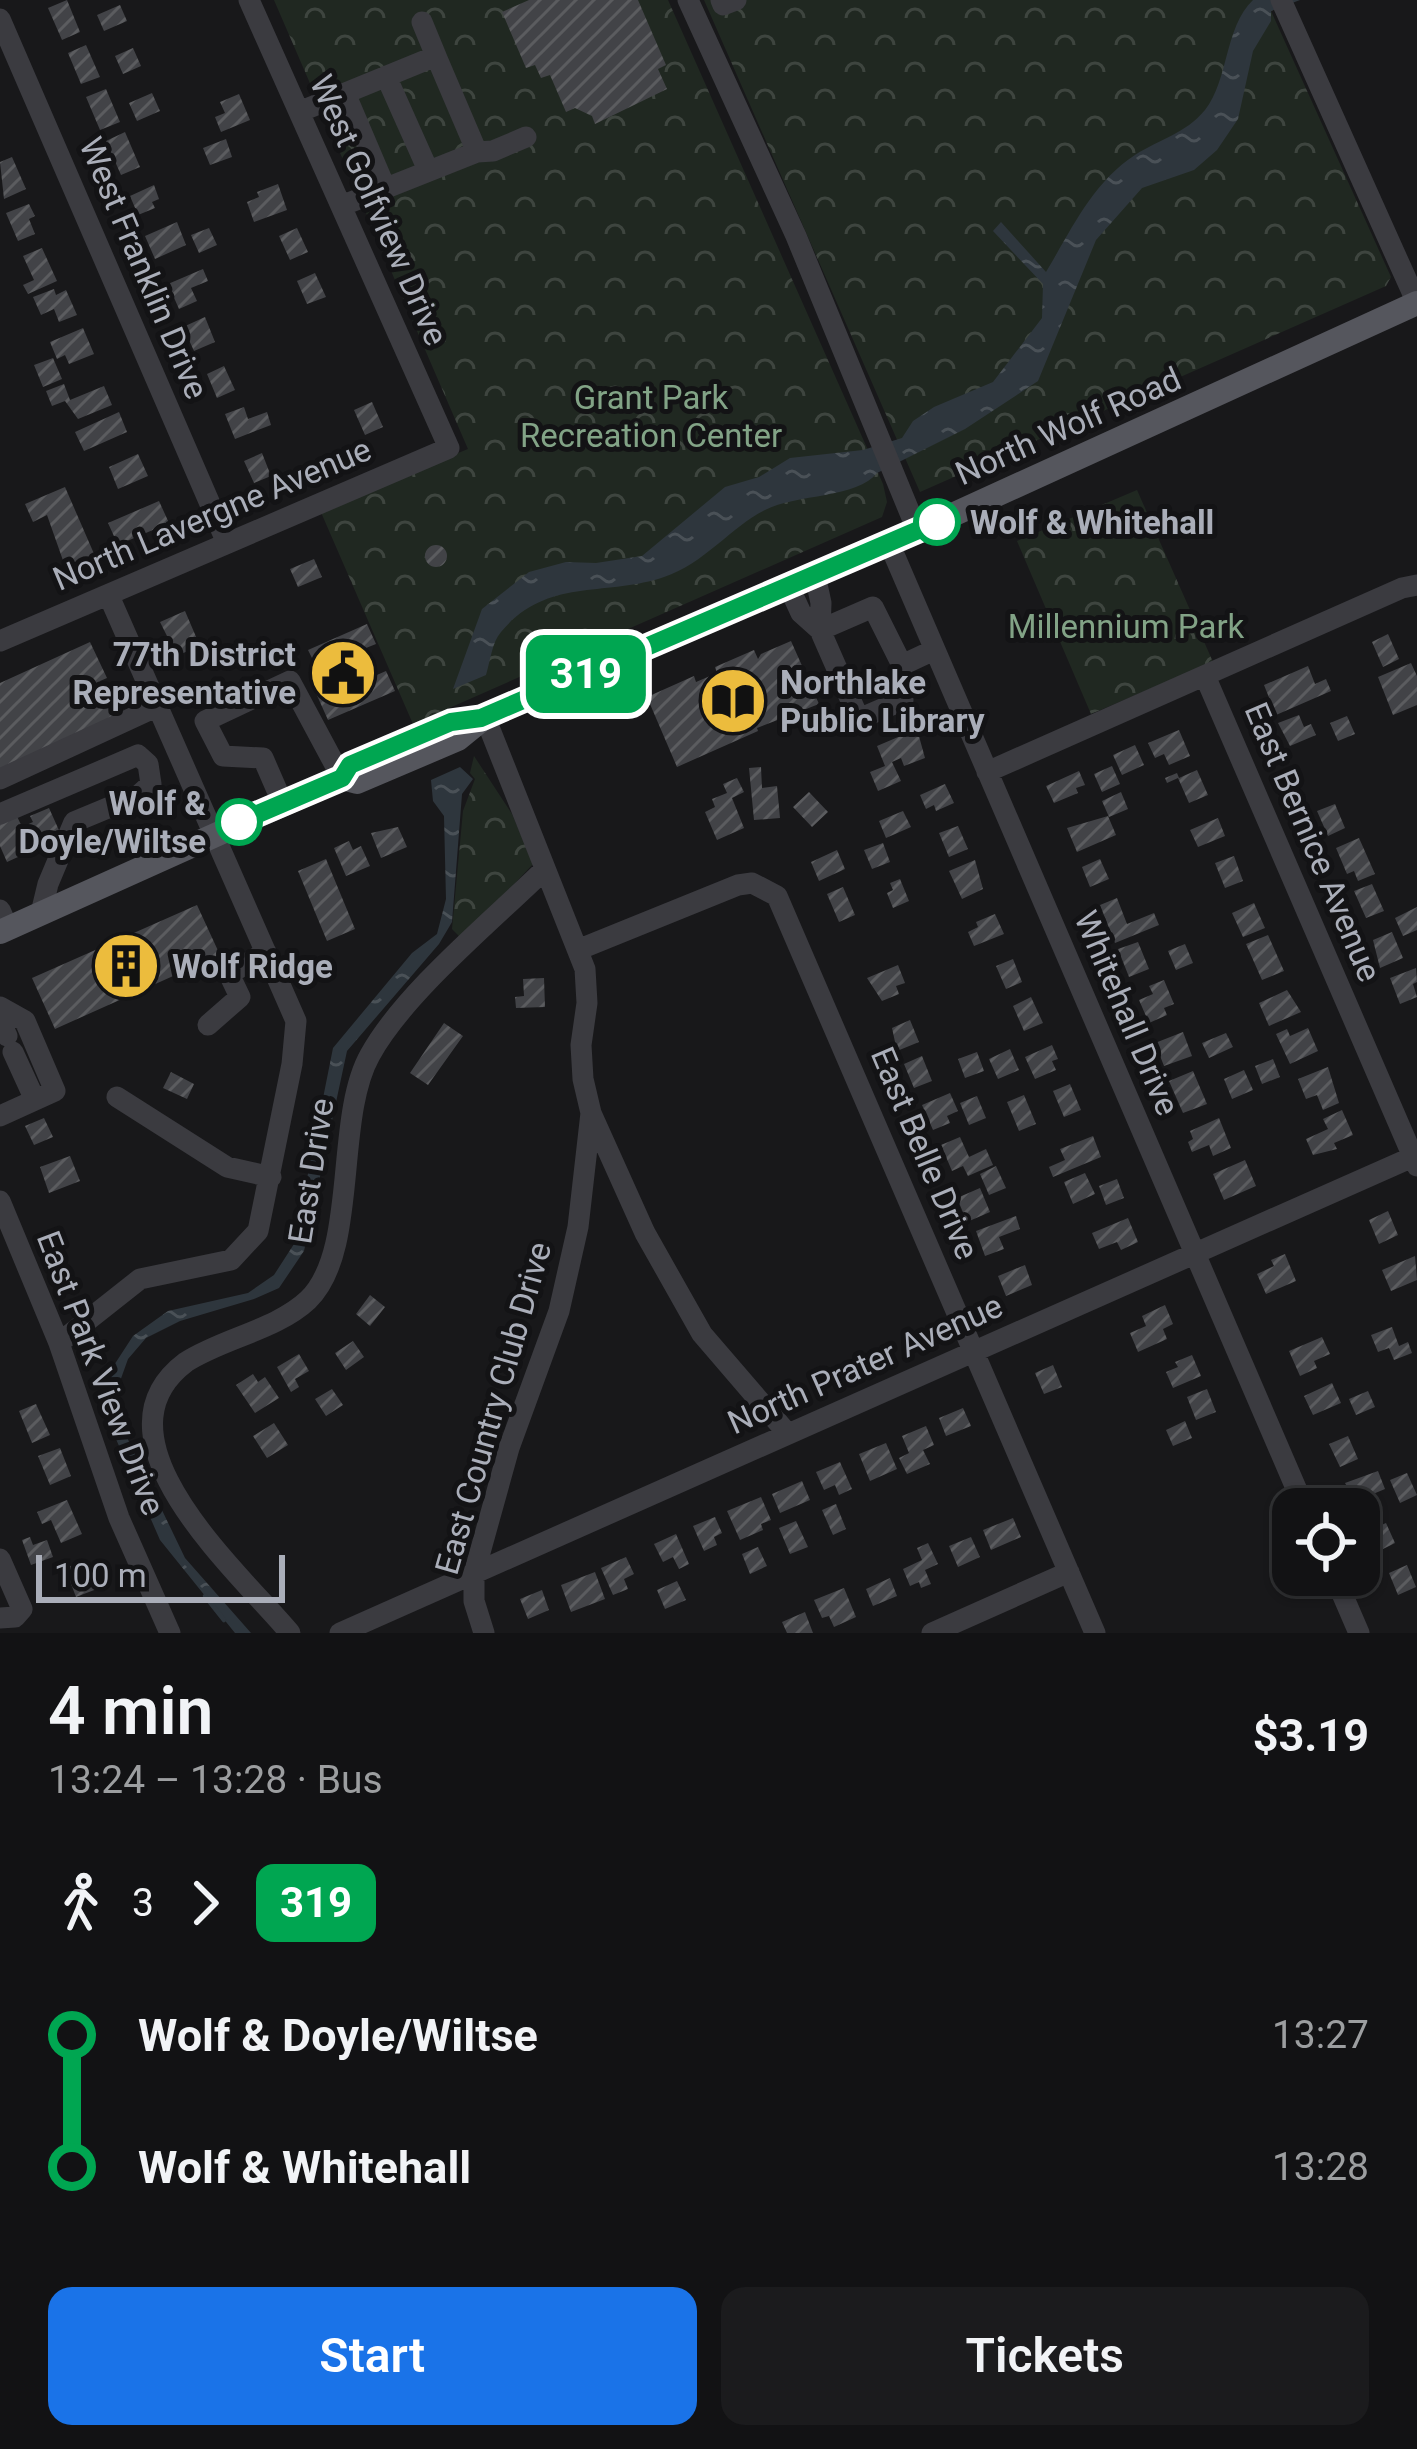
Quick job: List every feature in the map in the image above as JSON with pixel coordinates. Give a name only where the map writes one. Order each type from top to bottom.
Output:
[{"type":"main road","name":"North Wolf Road","points":[[3,923],[41,913],[342,778],[357,782],[415,758],[458,739],[483,718],[889,543],[1417,303]]},
{"type":"street","name":"West Golfview Drive","points":[[249,0],[449,448]]},
{"type":"street","points":[[688,0],[796,236],[917,530]]},
{"type":"street","points":[[721,0],[724,5],[736,0]]},
{"type":"street","points":[[1283,4],[1417,303]]},
{"type":"street","name":"West Franklin Drive","points":[[0,19],[227,543]]},
{"type":"street","points":[[422,22],[477,152]]},
{"type":"street","points":[[299,112],[436,56]]},
{"type":"street","points":[[386,76],[428,170]]},
{"type":"street","points":[[345,93],[385,187]]},
{"type":"street","points":[[341,206],[526,137]]},
{"type":"street","name":"North Lavergne Avenue","points":[[2,635],[109,596],[449,448]]},
{"type":"street","name":"Whitehall Drive","points":[[889,543],[1296,1488]]},
{"type":"street","points":[[815,575],[820,630]]},
{"type":"street","points":[[988,772],[1417,585]]},
{"type":"street","points":[[789,587],[801,613],[820,630],[859,719],[903,700],[902,665],[873,607],[820,630]]},
{"type":"street","points":[[58,1343],[140,1280],[211,1267],[242,1252],[258,1231],[292,1064],[296,1021],[109,596]]},
{"type":"street","points":[[902,665],[934,650]]},
{"type":"street","name":"East Bernice Avenue","points":[[1205,676],[1416,1160]]},
{"type":"street","points":[[283,803],[263,758],[224,756],[205,722],[290,681],[342,778]]},
{"type":"street","points":[[0,779],[158,706]]},
{"type":"street","name":"East Country Club Drive","points":[[483,718],[580,950],[587,986],[583,1078],[591,1112],[578,1227],[560,1311],[509,1448],[474,1574],[474,1601],[484,1633]]},
{"type":"street","points":[[0,814],[138,754],[153,778],[146,788],[74,822],[41,913]]},
{"type":"street","points":[[28,766],[42,796],[74,822]]},
{"type":"street","name":"East Drive","points":[[290,1633],[207,1540],[171,1486],[152,1425],[157,1397],[173,1372],[186,1362],[281,1317],[314,1292],[332,1255],[356,1095],[367,1060],[391,1021],[545,869]]},
{"type":"street","name":"East Belle Drive","points":[[580,950],[738,885],[752,883],[777,896],[1095,1633]]},
{"type":"street","points":[[208,1024],[240,997],[229,974],[266,952]]},
{"type":"street","points":[[0,1007],[25,1021],[55,1091],[0,1116]]},
{"type":"street","points":[[7,1036],[35,1100]]},
{"type":"street","points":[[117,1097],[227,1167],[271,1177]]},
{"type":"street","points":[[591,1112],[645,1233],[693,1318],[732,1372],[788,1434]]},
{"type":"street","name":"North Prater Avenue","points":[[340,1633],[1416,1160]]},
{"type":"street","name":"East Park View Drive","points":[[0,1201],[58,1343],[104,1477],[170,1633]]},
{"type":"street","points":[[0,1559],[22,1610],[15,1617],[0,1618]]},
{"type":"street","points":[[932,1633],[1069,1572]]},
{"type":"street","points":[[1343,1596],[1359,1633]]},
{"type":"green space","name":"Grant Park Recreation Center","points":[[274,0],[668,0],[883,484],[887,502],[882,517],[413,724],[320,510],[468,449]]},
{"type":"green space","points":[[704,0],[1296,0],[1271,11],[1391,277],[1386,286],[920,492]]},
{"type":"green space","name":"Millennium Park","points":[[1137,490],[1213,662],[1091,714],[1017,541]]},
{"type":"green space","points":[[474,756],[512,814],[533,864],[462,939],[452,929],[463,811],[475,779],[470,773]]},
{"type":"water","points":[[1253,0],[1300,0],[1271,11],[1271,21],[1253,51],[1238,119],[1217,150],[1194,170],[1142,188],[1096,240],[1038,381],[965,429],[856,487],[765,510],[678,571],[642,583],[578,591],[537,603],[498,636],[486,675],[453,689],[482,609],[529,572],[566,562],[642,556],[725,487],[759,477],[790,458],[863,450],[902,438],[913,421],[934,407],[993,382],[1042,318],[1043,284],[993,231],[1001,222],[1046,272],[1107,179],[1205,110],[1219,84],[1237,25]]},
{"type":"water","points":[[460,767],[473,779],[462,794],[452,922],[439,944],[347,1051],[304,1251],[279,1288],[180,1321],[146,1338],[128,1359],[119,1384],[122,1427],[185,1558],[251,1633],[235,1633],[160,1540],[109,1423],[107,1376],[133,1336],[168,1311],[248,1293],[274,1275],[294,1244],[333,1048],[412,953],[437,934],[446,899],[444,816],[433,801],[431,780]]},
{"type":"building","points":[[67,0],[80,32],[62,40],[48,8]]},
{"type":"building","points":[[529,0],[638,0],[666,65],[658,69],[667,89],[595,124],[592,116],[575,108],[566,112],[550,75],[541,78],[535,65],[526,68],[502,12]]},
{"type":"building","points":[[120,5],[127,21],[104,31],[97,15]]},
{"type":"building","points":[[86,45],[100,77],[81,84],[68,53]]},
{"type":"building","points":[[133,48],[141,66],[123,74],[115,56]]},
{"type":"building","points":[[106,89],[120,122],[100,130],[86,97]]},
{"type":"building","points":[[152,93],[160,111],[137,121],[129,103]]},
{"type":"building","points":[[239,94],[250,120],[221,132],[215,117],[225,113],[220,102]]},
{"type":"building","points":[[125,132],[140,167],[121,175],[106,141]]},
{"type":"building","points":[[226,139],[232,157],[210,165],[203,148]]},
{"type":"building","points":[[12,157],[26,189],[4,199],[0,162]]},
{"type":"building","points":[[278,184],[287,210],[254,222],[247,202],[259,197],[257,192]]},
{"type":"building","points":[[154,185],[159,199],[152,202],[155,208],[138,215],[130,196]]},
{"type":"building","points":[[29,204],[35,234],[18,241],[6,213]]},
{"type":"building","points":[[177,222],[186,245],[155,259],[145,236]]},
{"type":"building","points":[[209,228],[217,245],[199,253],[191,235]]},
{"type":"building","points":[[297,228],[308,252],[290,260],[279,236]]},
{"type":"building","points":[[42,248],[57,281],[28,294],[23,285],[34,280],[23,256]]},
{"type":"building","points":[[203,269],[208,281],[191,288],[197,301],[179,309],[168,284]]},
{"type":"building","points":[[315,273],[326,297],[307,304],[297,281]]},
{"type":"building","points":[[54,289],[56,295],[66,290],[77,315],[59,322],[54,309],[41,315],[33,297]]},
{"type":"building","points":[[205,317],[215,342],[194,351],[183,327]]},
{"type":"building","points":[[83,328],[94,354],[69,364],[65,355],[57,359],[50,342]]},
{"type":"building","points":[[53,358],[62,379],[43,387],[34,365]]},
{"type":"building","points":[[224,366],[235,390],[217,398],[207,374]]},
{"type":"building","points":[[64,384],[70,400],[104,386],[112,405],[78,419],[65,401],[52,406],[46,391]]},
{"type":"building","points":[[372,402],[383,427],[365,435],[354,410]]},
{"type":"building","points":[[244,407],[248,419],[267,412],[271,425],[235,439],[225,414]]},
{"type":"building","points":[[119,412],[127,432],[84,451],[75,432]]},
{"type":"building","points":[[262,453],[271,476],[254,483],[244,461]]},
{"type":"building","points":[[138,454],[148,476],[118,489],[109,467]]},
{"type":"building","points":[[65,487],[95,556],[77,570],[74,565],[66,569],[47,515],[33,522],[25,504]]},
{"type":"building","points":[[159,501],[169,523],[118,545],[108,523]]},
{"type":"building","points":[[436,545],[447,556],[436,567],[425,556]]},
{"type":"building","points":[[314,559],[322,577],[298,587],[290,569]]},
{"type":"building","points":[[185,611],[200,646],[169,659],[161,641],[168,638],[160,622]]},
{"type":"building","name":"77th District Representative","points":[[367,624],[376,644],[351,654],[363,681],[386,671],[395,691],[328,720],[311,682],[328,675],[321,659],[314,662],[308,650]]},
{"type":"building","points":[[1388,634],[1399,659],[1383,667],[1372,642]]},
{"type":"building","name":"Northlake Public Library","points":[[791,641],[819,704],[677,767],[647,697],[694,676],[696,682],[717,673],[715,667],[754,650],[758,659]]},
{"type":"building","points":[[90,642],[107,678],[100,681],[117,717],[0,770],[0,683]]},
{"type":"building","points":[[1411,663],[1417,676],[1417,705],[1393,715],[1378,677]]},
{"type":"building","points":[[1308,666],[1315,684],[1326,679],[1331,691],[1276,715],[1264,685]]},
{"type":"building","points":[[1299,715],[1304,727],[1311,724],[1316,735],[1290,746],[1278,723]]},
{"type":"building","points":[[1347,716],[1355,734],[1338,741],[1330,723]]},
{"type":"building","points":[[917,729],[925,758],[904,766],[901,758],[892,762],[901,781],[878,791],[870,772],[885,766],[877,746]]},
{"type":"building","points":[[1179,730],[1190,756],[1169,765],[1164,754],[1155,758],[1148,743]]},
{"type":"building","points":[[1135,745],[1144,765],[1122,775],[1113,755]]},
{"type":"building","points":[[1112,766],[1120,784],[1102,792],[1094,774]]},
{"type":"building","points":[[761,767],[762,788],[777,786],[780,818],[754,820],[749,768]]},
{"type":"building","points":[[1197,770],[1208,795],[1189,803],[1178,778],[1167,783],[1165,778]]},
{"type":"building","points":[[1079,771],[1085,785],[1054,803],[1046,786]]},
{"type":"building","points":[[737,778],[744,792],[732,798],[744,828],[717,840],[705,812],[715,807],[712,799],[727,793],[723,784]]},
{"type":"building","points":[[945,784],[954,803],[936,811],[934,805],[926,809],[920,795]]},
{"type":"building","points":[[809,792],[828,812],[812,827],[793,807]]},
{"type":"building","points":[[1121,792],[1128,809],[1109,817],[1102,801]]},
{"type":"building","points":[[1335,804],[1345,828],[1328,836],[1317,811]]},
{"type":"building","points":[[49,808],[62,837],[7,862],[0,846],[0,819],[15,812],[22,827],[33,822],[30,816]]},
{"type":"building","points":[[903,811],[911,827],[886,838],[879,821]]},
{"type":"building","points":[[1108,816],[1116,835],[1077,852],[1067,828]]},
{"type":"building","points":[[1218,818],[1225,836],[1198,847],[1190,830]]},
{"type":"building","points":[[958,826],[968,849],[949,857],[939,833]]},
{"type":"building","points":[[398,827],[407,847],[381,858],[371,833]]},
{"type":"building","points":[[1359,838],[1375,874],[1358,881],[1354,871],[1347,874],[1336,848]]},
{"type":"building","points":[[349,841],[353,850],[361,846],[370,866],[346,876],[334,848]]},
{"type":"building","points":[[883,843],[890,862],[872,869],[864,850]]},
{"type":"building","points":[[837,850],[845,869],[819,881],[811,862]]},
{"type":"building","points":[[1234,856],[1243,881],[1225,888],[1215,863]]},
{"type":"building","points":[[326,859],[355,929],[327,941],[298,871]]},
{"type":"building","points":[[1100,859],[1109,879],[1090,887],[1082,867]]},
{"type":"building","points":[[975,860],[983,889],[962,899],[949,871]]},
{"type":"building","points":[[900,879],[909,901],[893,908],[887,893],[893,890],[890,883]]},
{"type":"building","points":[[1372,884],[1384,911],[1366,918],[1354,891]]},
{"type":"building","points":[[843,887],[855,915],[839,922],[827,894]]},
{"type":"building","points":[[1117,898],[1127,924],[1154,913],[1159,925],[1115,943],[1100,905]]},
{"type":"building","points":[[1254,903],[1265,928],[1243,937],[1232,913]]},
{"type":"building","name":"Wolf Ridge","points":[[197,905],[220,955],[55,1029],[32,978]]},
{"type":"building","points":[[1417,907],[1417,930],[1403,936],[1395,918]]},
{"type":"building","points":[[995,914],[1004,934],[974,946],[968,932],[978,927],[976,922]]},
{"type":"building","points":[[1392,932],[1403,958],[1380,968],[1373,940]]},
{"type":"building","points":[[1268,935],[1284,971],[1262,980],[1246,944]]},
{"type":"building","points":[[1138,942],[1149,969],[1129,977],[1118,949]]},
{"type":"building","points":[[1185,944],[1193,963],[1176,970],[1168,951]]},
{"type":"building","points":[[1013,959],[1022,982],[1006,989],[996,966]]},
{"type":"building","points":[[898,965],[905,983],[896,986],[899,994],[882,1001],[867,978]]},
{"type":"building","points":[[1416,968],[1417,997],[1400,1004],[1390,978]]},
{"type":"building","points":[[544,978],[545,1007],[516,1008],[515,997],[524,996],[523,979]]},
{"type":"building","points":[[1164,980],[1174,1004],[1164,1008],[1167,1015],[1149,1023],[1139,1000],[1153,994],[1149,986]]},
{"type":"building","points":[[1287,990],[1301,1012],[1269,1026],[1259,1003]]},
{"type":"building","points":[[1031,997],[1043,1023],[1024,1031],[1013,1006]]},
{"type":"building","points":[[910,1020],[919,1042],[897,1051],[892,1028]]},
{"type":"building","points":[[444,1023],[463,1036],[428,1085],[410,1073]]},
{"type":"building","points":[[1308,1028],[1318,1051],[1290,1064],[1276,1034],[1287,1029],[1290,1036]]},
{"type":"building","points":[[1183,1032],[1192,1056],[1164,1066],[1155,1043]]},
{"type":"building","points":[[1226,1033],[1233,1047],[1209,1058],[1202,1043]]},
{"type":"building","points":[[1052,1045],[1058,1059],[1052,1061],[1056,1070],[1035,1079],[1025,1057]]},
{"type":"building","points":[[1010,1049],[1019,1070],[998,1079],[989,1059]]},
{"type":"building","points":[[977,1052],[984,1071],[965,1078],[958,1059]]},
{"type":"building","points":[[922,1056],[932,1081],[914,1088],[904,1064]]},
{"type":"building","points":[[1273,1059],[1280,1077],[1262,1084],[1255,1066]]},
{"type":"building","points":[[1328,1067],[1339,1103],[1323,1110],[1317,1095],[1306,1099],[1298,1079]]},
{"type":"building","points":[[1244,1070],[1253,1090],[1232,1099],[1224,1079]]},
{"type":"building","points":[[1193,1071],[1207,1104],[1183,1113],[1169,1081]]},
{"type":"building","points":[[171,1072],[194,1084],[187,1099],[163,1088]]},
{"type":"building","points":[[1070,1084],[1081,1110],[1064,1117],[1053,1091]]},
{"type":"building","points":[[950,1093],[958,1111],[947,1116],[950,1123],[933,1130],[922,1105]]},
{"type":"building","points":[[1024,1095],[1036,1124],[1019,1131],[1007,1102]]},
{"type":"building","points":[[977,1096],[986,1118],[969,1125],[960,1103]]},
{"type":"building","points":[[1342,1110],[1353,1135],[1334,1143],[1337,1149],[1313,1155],[1306,1139],[1328,1129],[1323,1119]]},
{"type":"building","points":[[44,1118],[53,1137],[34,1145],[25,1126]]},
{"type":"building","points":[[1219,1118],[1231,1148],[1213,1156],[1209,1145],[1192,1152],[1190,1131]]},
{"type":"building","points":[[1093,1136],[1101,1157],[1053,1177],[1049,1167],[1065,1160],[1060,1149]]},
{"type":"building","points":[[960,1137],[969,1157],[986,1149],[993,1165],[968,1176],[963,1166],[952,1171],[941,1145]]},
{"type":"building","points":[[70,1156],[80,1181],[49,1193],[40,1167]]},
{"type":"building","points":[[1245,1160],[1256,1186],[1224,1200],[1213,1174]]},
{"type":"building","points":[[996,1166],[1006,1188],[989,1195],[980,1174]]},
{"type":"building","points":[[1085,1173],[1095,1194],[1073,1204],[1064,1182]]},
{"type":"building","points":[[1117,1179],[1124,1198],[1106,1205],[1099,1186]]},
{"type":"building","points":[[980,1188],[990,1212],[967,1222],[957,1198]]},
{"type":"building","points":[[1388,1211],[1398,1235],[1379,1244],[1369,1220]]},
{"type":"building","points":[[1016,1216],[1020,1229],[999,1237],[1004,1249],[985,1256],[976,1231]]},
{"type":"building","points":[[1128,1218],[1138,1242],[1121,1250],[1117,1242],[1099,1249],[1092,1233]]},
{"type":"building","points":[[1285,1254],[1296,1281],[1266,1294],[1257,1274]]},
{"type":"building","points":[[1415,1256],[1417,1280],[1391,1291],[1382,1270]]},
{"type":"building","points":[[1025,1265],[1032,1285],[1006,1296],[998,1276]]},
{"type":"building","points":[[370,1295],[385,1307],[370,1326],[356,1314]]},
{"type":"building","points":[[1165,1305],[1173,1324],[1163,1329],[1167,1339],[1138,1352],[1130,1333],[1146,1326],[1142,1316]]},
{"type":"building","points":[[1392,1327],[1399,1346],[1408,1342],[1412,1353],[1394,1360],[1389,1348],[1378,1352],[1371,1335]]},
{"type":"building","points":[[1322,1337],[1330,1354],[1314,1361],[1317,1368],[1300,1376],[1289,1351]]},
{"type":"building","points":[[353,1341],[364,1357],[346,1370],[335,1353]]},
{"type":"building","points":[[299,1354],[309,1371],[295,1379],[299,1387],[291,1392],[277,1367]]},
{"type":"building","points":[[1192,1355],[1201,1376],[1173,1388],[1166,1372]]},
{"type":"building","points":[[1053,1365],[1062,1387],[1044,1394],[1035,1373]]},
{"type":"building","points":[[253,1374],[258,1382],[265,1377],[279,1398],[255,1413],[236,1385]]},
{"type":"building","points":[[1332,1383],[1341,1403],[1313,1415],[1304,1396]]},
{"type":"building","points":[[332,1389],[343,1405],[326,1416],[315,1399]]},
{"type":"building","points":[[1207,1389],[1216,1412],[1196,1420],[1187,1397]]},
{"type":"building","points":[[1368,1391],[1375,1407],[1356,1415],[1349,1399]]},
{"type":"building","points":[[36,1404],[50,1435],[32,1443],[19,1411]]},
{"type":"building","points":[[963,1408],[971,1426],[946,1436],[939,1418]]},
{"type":"building","points":[[1185,1421],[1192,1438],[1173,1446],[1166,1430]]},
{"type":"building","points":[[274,1423],[288,1445],[267,1458],[253,1436]]},
{"type":"building","points":[[926,1426],[934,1445],[923,1450],[930,1464],[907,1474],[899,1458],[909,1453],[902,1436]]},
{"type":"building","points":[[1348,1436],[1358,1459],[1340,1467],[1329,1444]]},
{"type":"building","points":[[886,1443],[897,1469],[870,1481],[859,1454]]},
{"type":"building","points":[[60,1448],[71,1476],[50,1485],[38,1456]]},
{"type":"building","points":[[840,1462],[852,1489],[839,1495],[835,1485],[824,1490],[816,1472]]},
{"type":"building","points":[[1378,1471],[1385,1489],[1348,1488],[1345,1483]]},
{"type":"building","points":[[1407,1473],[1417,1495],[1400,1503],[1390,1480]]},
{"type":"building","points":[[802,1481],[810,1500],[780,1513],[772,1494]]},
{"type":"building","points":[[761,1497],[771,1520],[761,1524],[763,1530],[740,1540],[727,1511]]},
{"type":"building","points":[[67,1500],[82,1534],[61,1543],[51,1520],[42,1524],[37,1512]]},
{"type":"building","points":[[836,1504],[846,1529],[833,1535],[822,1510]]},
{"type":"building","points":[[715,1517],[722,1533],[714,1537],[717,1545],[704,1551],[693,1526]]},
{"type":"building","points":[[1013,1518],[1021,1537],[991,1550],[983,1530]]},
{"type":"building","points":[[796,1521],[808,1547],[790,1554],[779,1528]]},
{"type":"building","points":[[1386,1523],[1395,1543],[1380,1550],[1380,1526]]},
{"type":"building","points":[[676,1534],[689,1564],[679,1569],[673,1557],[663,1562],[654,1544]]},
{"type":"building","points":[[30,1537],[33,1545],[47,1540],[53,1557],[31,1565],[22,1540]]},
{"type":"building","points":[[971,1537],[980,1557],[958,1567],[949,1546]]},
{"type":"building","points":[[928,1543],[938,1564],[925,1570],[931,1584],[910,1586],[903,1569],[922,1560],[917,1548]]},
{"type":"building","points":[[758,1547],[767,1566],[750,1574],[742,1554]]},
{"type":"building","points":[[626,1557],[634,1574],[624,1579],[628,1589],[613,1595],[601,1568]]},
{"type":"building","points":[[86,1560],[102,1587],[76,1597],[65,1568]]},
{"type":"building","points":[[1407,1565],[1416,1587],[1398,1595],[1389,1573]]},
{"type":"building","points":[[595,1572],[605,1599],[571,1612],[561,1585]]},
{"type":"building","points":[[890,1578],[897,1596],[873,1606],[866,1589]]},
{"type":"building","points":[[677,1581],[686,1600],[665,1609],[657,1590]]},
{"type":"building","points":[[844,1588],[856,1617],[834,1627],[829,1616],[822,1618],[814,1600]]},
{"type":"building","points":[[542,1590],[549,1610],[528,1619],[520,1599]]},
{"type":"building","points":[[805,1612],[813,1633],[787,1633],[782,1622]]},
{"type":"waterway","points":[[205,1596],[224,1620]]},
{"type":"bus line","name":"319","points":[[239,822],[342,778],[350,765],[442,725],[481,718],[937,522]]},
{"type":"place","name":"Wolf & Whitehall","points":[[937,522]]},
{"type":"place","name":"77th District Representative","points":[[343,673]]},
{"type":"place","name":"Northlake Public Library","points":[[733,701]]},
{"type":"place","name":"Wolf & Doyle/Wiltse","points":[[239,822]]},
{"type":"place","name":"Wolf Ridge","points":[[126,966]]}]
